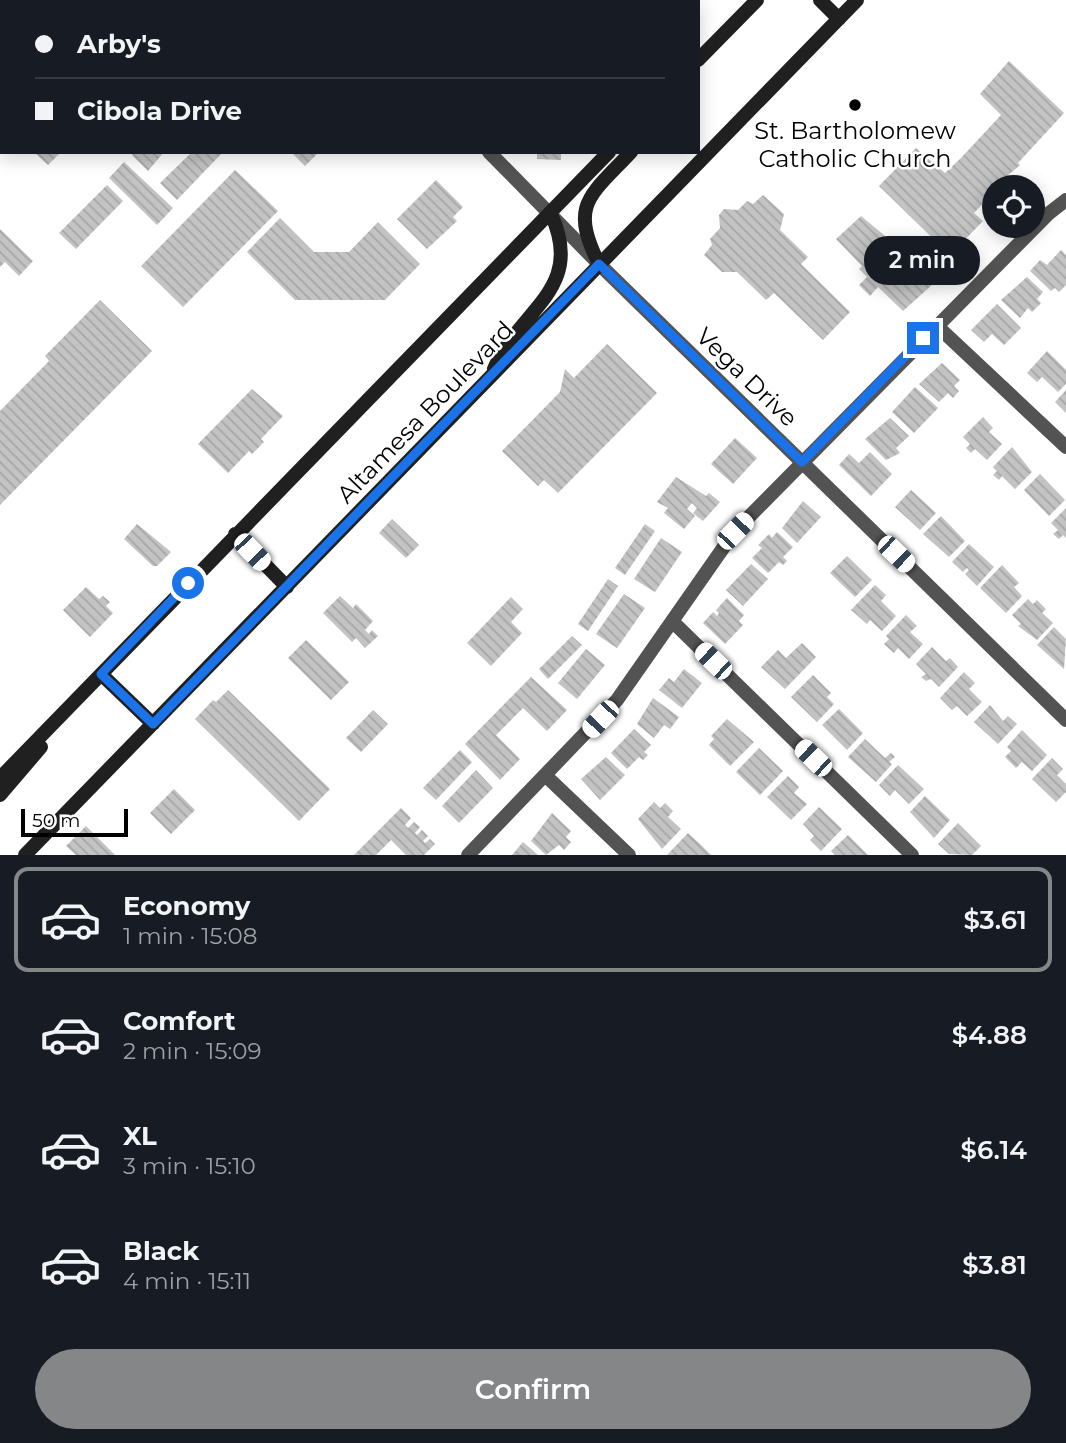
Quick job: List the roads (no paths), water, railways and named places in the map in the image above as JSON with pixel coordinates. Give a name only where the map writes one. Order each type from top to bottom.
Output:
[{"type":"main road","points":[[700,58],[757,0]]},
{"type":"main road","points":[[820,0],[839,19]]},
{"type":"main road","name":"Altamesa Boulevard","points":[[25,855],[858,0]]},
{"type":"main road","name":"Altamesa Boulevard","points":[[0,778],[607,154]]},
{"type":"main road","points":[[599,264],[586,238],[583,223],[585,208],[597,188],[629,154]]},
{"type":"main road","points":[[491,376],[501,352],[548,297],[557,282],[561,267],[560,234],[551,214]]},
{"type":"main road","points":[[235,534],[287,587]]},
{"type":"main road","points":[[101,674],[153,724]]},
{"type":"main road","points":[[0,795],[43,745],[52,724]]},
{"type":"street","name":"Vega Drive","points":[[491,154],[599,264],[1066,720]]},
{"type":"street","points":[[468,855],[617,699],[735,531],[936,325],[1066,200]]},
{"type":"street","points":[[936,325],[1066,447]]},
{"type":"street","points":[[673,622],[912,855]]},
{"type":"street","points":[[546,776],[629,855]]},
{"type":"place","name":"St. Bartholomew Catholic Church","points":[[855,105]]}]
